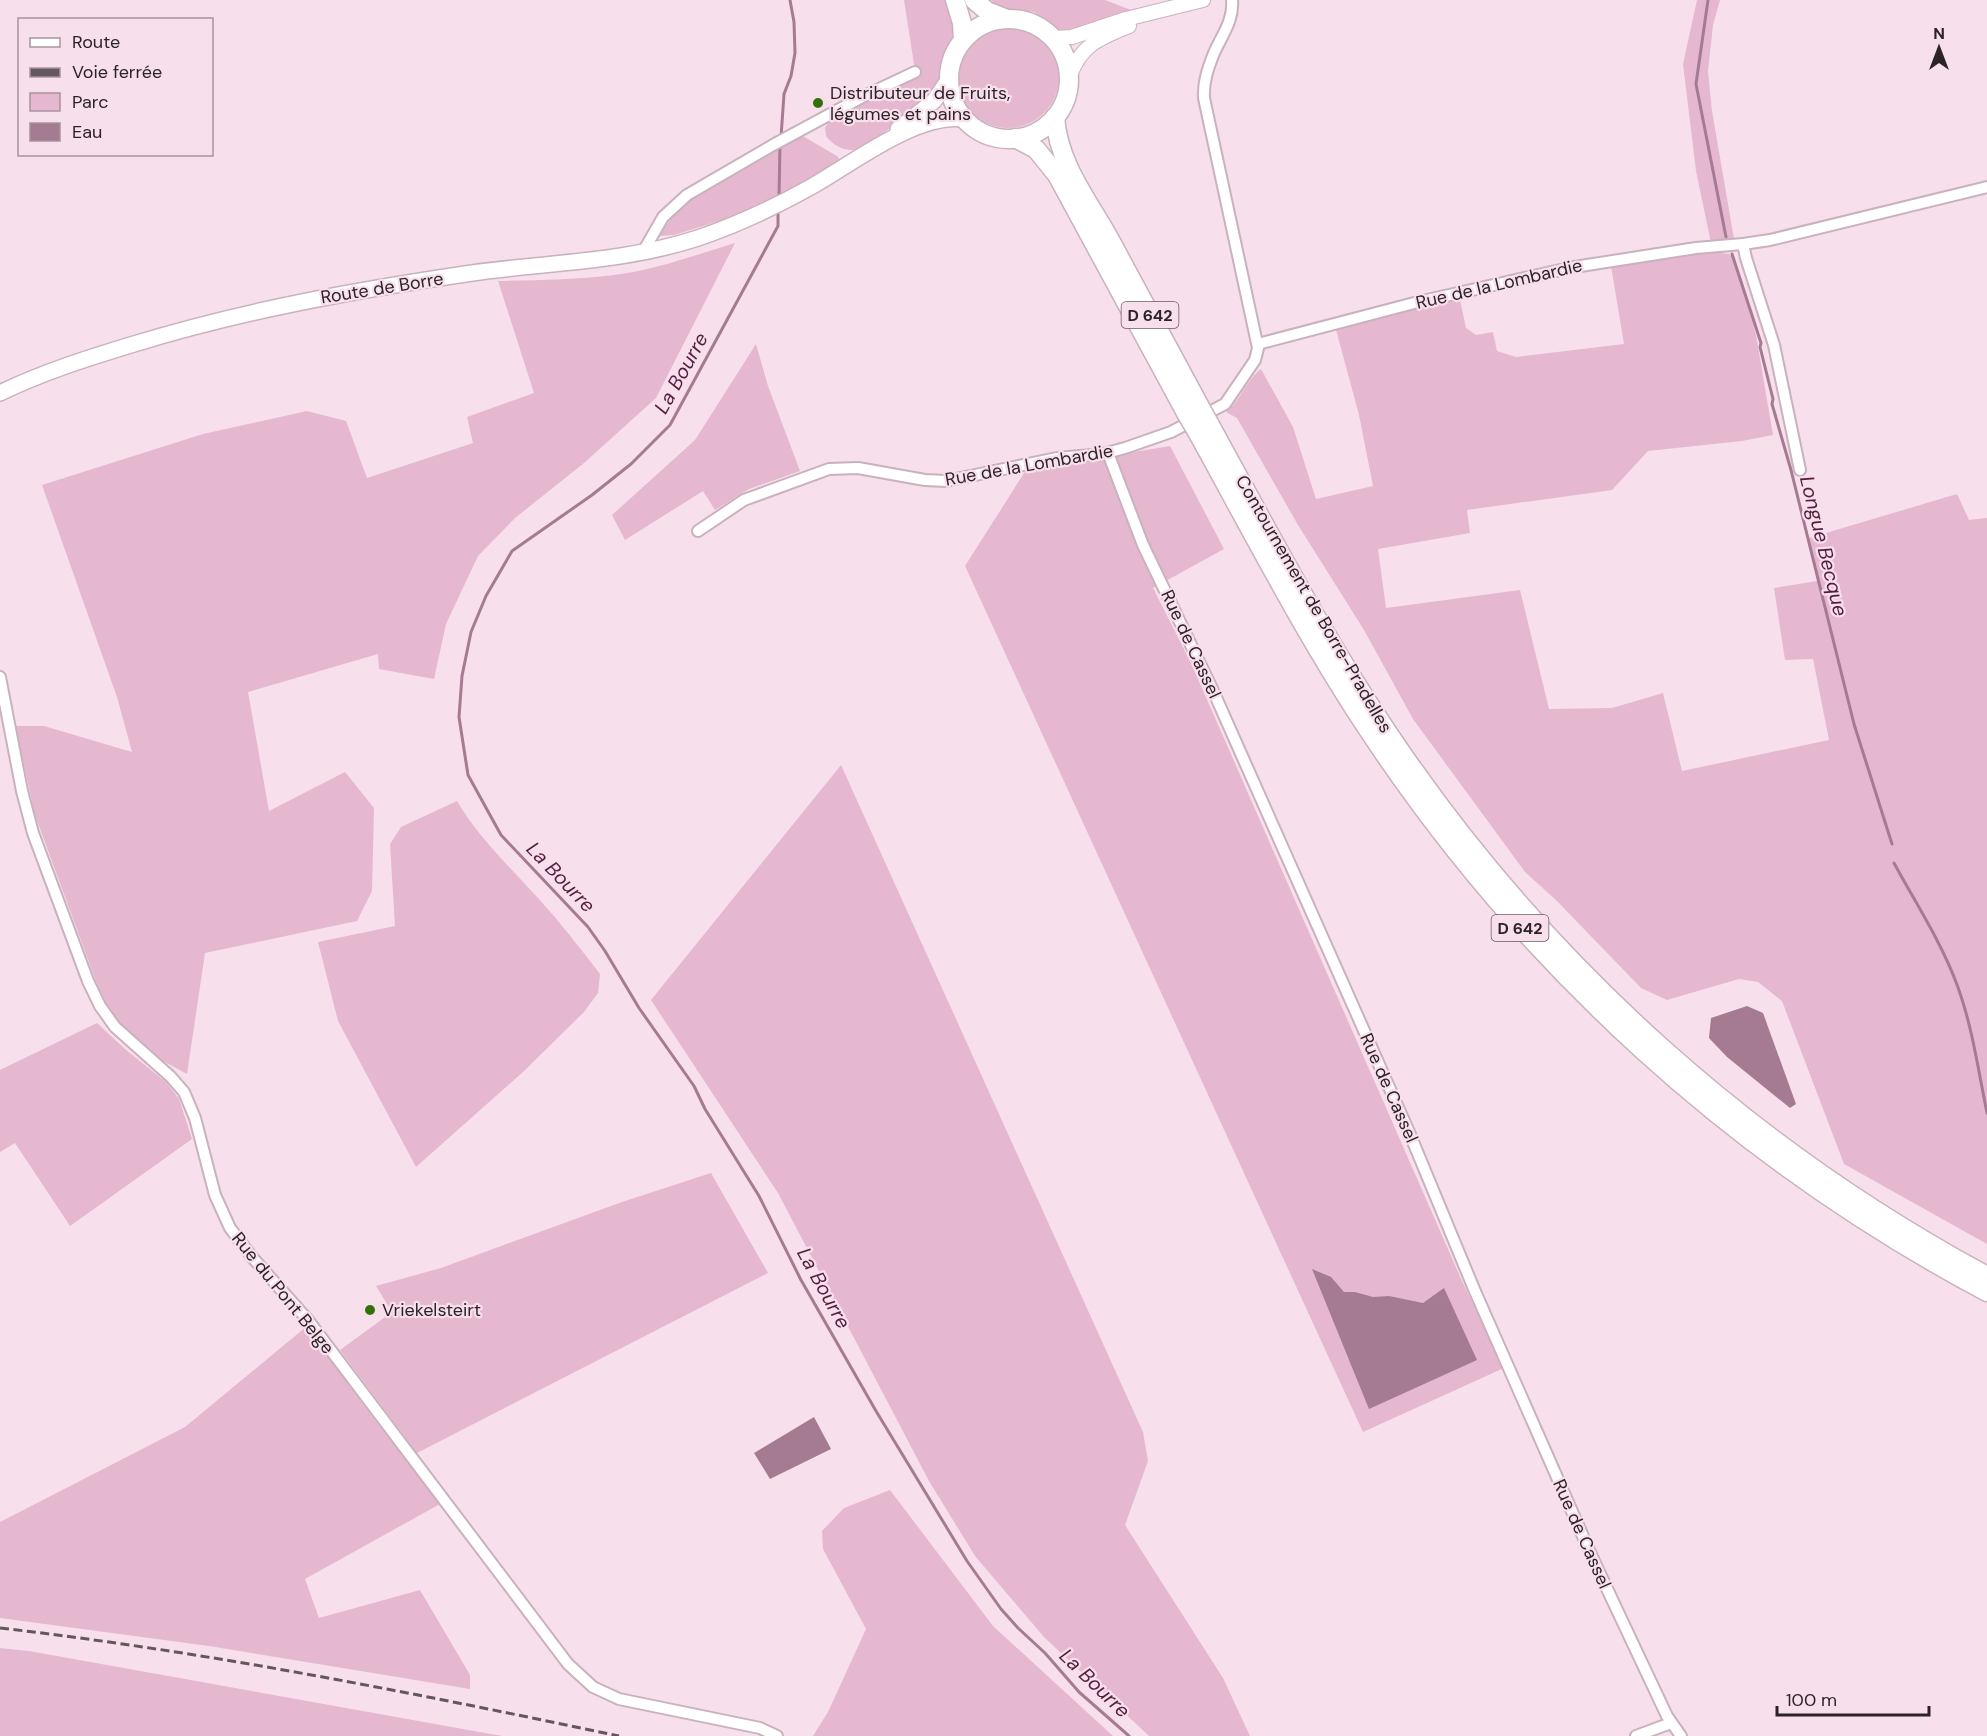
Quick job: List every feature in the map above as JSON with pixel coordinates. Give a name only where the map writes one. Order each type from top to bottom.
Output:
[{"type":"highway","points":[[956,0],[962,23],[963,40]]},
{"type":"highway","points":[[974,0],[987,11],[1007,19],[1034,24],[1053,38],[1065,58],[1069,76],[1066,95],[1055,117],[1037,131],[1015,138],[996,137],[984,133],[964,119],[954,103],[949,79],[954,55],[963,40],[975,29],[985,24],[1007,19]]},
{"type":"highway","name":"D 642","points":[[1055,117],[1060,144],[1077,186],[1101,225],[1193,409]]},
{"type":"highway","name":"D 642","points":[[1015,138],[1036,149],[1057,175],[1203,427],[1296,611],[1368,729],[1443,834],[1499,903],[1594,1005],[1696,1098],[1806,1182],[1881,1231],[1987,1293]]},
{"type":"highway","name":"Contournement de Borre-Pradelles","points":[[1203,427],[1377,716],[1427,789],[1470,845],[1546,934],[1587,978],[1644,1033],[1766,1134],[1880,1214],[1987,1276]]},
{"type":"main road","points":[[869,152],[934,101],[949,79]]},
{"type":"main road","points":[[869,152],[928,122],[944,118],[964,119]]},
{"type":"main road","name":"Route de Borre","points":[[0,393],[43,374],[98,355],[197,325],[278,306],[349,292],[473,273],[586,262],[643,252],[704,235],[769,209],[869,152]]},
{"type":"street","points":[[1053,38],[1072,37],[1126,19],[1203,0]]},
{"type":"street","points":[[1232,0],[1230,19],[1214,52],[1205,79],[1204,98],[1258,344]]},
{"type":"street","points":[[1069,76],[1079,55],[1091,44],[1170,9]]},
{"type":"street","points":[[643,252],[659,222],[680,200],[793,134],[878,88],[915,72]]},
{"type":"street","name":"Rue de la Lombardie","points":[[698,531],[733,506],[756,495],[829,469],[858,468],[919,479],[946,481],[1057,458],[1108,453],[1164,435],[1225,404],[1255,360],[1258,344],[1419,302],[1574,267],[1779,238],[1987,187]]},
{"type":"street","points":[[1743,244],[1774,345],[1800,470]]},
{"type":"street","name":"Rue de Cassel","points":[[1108,453],[1143,545],[1199,659],[1237,744],[1593,1559],[1671,1723],[1681,1736]]},
{"type":"street","name":"Rue du Pont Belge","points":[[0,677],[3,707],[33,833],[88,981],[100,1006],[115,1027],[171,1077],[184,1092],[193,1112],[215,1196],[226,1221],[240,1243],[308,1320],[514,1595],[580,1676],[602,1692],[619,1700],[760,1728],[777,1736]]},
{"type":"street","points":[[1636,1736],[1671,1723]]},
{"type":"green space","points":[[904,0],[946,0],[956,32],[941,86],[872,141],[854,150],[835,145],[826,136],[825,128],[829,121],[916,77]]},
{"type":"green space","points":[[991,0],[1105,0],[1136,12],[1081,28],[1060,31],[1034,12],[998,8]]},
{"type":"green space","points":[[1697,0],[1720,0],[1713,25],[1708,71],[1712,111],[1734,239],[1711,243],[1696,171],[1683,64]]},
{"type":"green space","points":[[1008,26],[1027,30],[1044,41],[1055,58],[1059,77],[1055,96],[1044,113],[1027,124],[1008,128],[989,124],[972,113],[961,96],[957,77],[961,58],[972,41],[989,30]]},
{"type":"green space","points":[[801,135],[837,156],[841,161],[761,208],[674,235],[659,236],[678,208],[688,200]]},
{"type":"green space","points":[[735,243],[656,398],[584,463],[515,518],[478,556],[446,624],[434,679],[379,669],[378,654],[248,692],[269,811],[345,772],[374,808],[372,891],[357,921],[205,953],[187,1074],[150,1054],[117,1020],[101,995],[35,815],[15,726],[44,726],[132,752],[117,697],[42,485],[203,434],[307,411],[346,421],[367,478],[473,443],[467,417],[534,393],[498,281],[570,279],[629,273],[675,262]]},
{"type":"green space","points":[[1713,252],[1729,254],[1735,260],[1756,335],[1773,435],[1742,441],[1648,451],[1612,490],[1467,510],[1470,533],[1378,549],[1386,608],[1520,590],[1549,709],[1612,708],[1663,693],[1682,771],[1829,740],[1813,659],[1785,660],[1774,588],[1817,581],[1809,538],[1957,494],[1969,520],[1987,518],[1987,1244],[1844,1164],[1782,1001],[1758,982],[1739,979],[1667,1000],[1641,988],[1556,900],[1525,872],[1413,719],[1364,630],[1298,525],[1237,418],[1226,412],[1261,369],[1293,427],[1316,499],[1373,486],[1359,415],[1335,326],[1459,295],[1466,328],[1476,335],[1493,332],[1497,351],[1516,357],[1624,344],[1611,266]]},
{"type":"green space","points":[[756,344],[768,386],[800,471],[749,489],[715,510],[703,491],[625,540],[612,515],[695,440]]},
{"type":"green space","points":[[1170,446],[1224,549],[1153,588],[1191,663],[1462,1281],[1504,1368],[1363,1432],[965,566],[1026,470]]},
{"type":"green space","points":[[841,765],[1143,1432],[1148,1461],[1125,1525],[1223,1678],[1250,1736],[1149,1736],[1044,1637],[975,1556],[929,1481],[778,1193],[651,1000]]},
{"type":"green space","points":[[457,801],[484,839],[554,916],[600,974],[598,993],[584,1012],[523,1072],[416,1167],[338,1021],[318,942],[395,926],[390,844],[401,827]]},
{"type":"green space","points":[[97,1023],[167,1083],[179,1099],[192,1139],[70,1226],[15,1143],[0,1152],[0,1070]]},
{"type":"green space","points":[[711,1173],[768,1273],[417,1453],[340,1350],[392,1312],[376,1286],[441,1268],[622,1202]]},
{"type":"green space","points":[[307,1326],[365,1407],[440,1504],[305,1579],[319,1618],[420,1590],[470,1675],[470,1689],[209,1646],[0,1618],[0,1522],[185,1427]]},
{"type":"green space","points":[[890,1490],[993,1626],[1113,1736],[813,1736],[828,1712],[866,1629],[823,1549],[822,1531],[844,1508]]},
{"type":"green space","points":[[0,1648],[29,1651],[502,1736],[0,1736]]},
{"type":"water","points":[[1747,1006],[1763,1013],[1796,1104],[1790,1108],[1727,1057],[1709,1038],[1711,1018]]},
{"type":"water","points":[[1312,1269],[1331,1277],[1344,1292],[1355,1292],[1373,1297],[1389,1296],[1423,1303],[1444,1288],[1477,1360],[1369,1409]]},
{"type":"water","points":[[814,1417],[831,1449],[770,1479],[754,1453]]},
{"type":"waterway","name":"La Bourre","points":[[781,137],[784,94],[791,76],[795,53],[794,22],[790,0]]},
{"type":"waterway","name":"Longue Becque","points":[[1708,0],[1696,84],[1726,237]]},
{"type":"waterway","name":"La Bourre","points":[[779,197],[780,144]]},
{"type":"waterway","name":"La Bourre","points":[[778,210],[778,226],[670,425],[631,464],[592,495],[512,551],[486,596],[471,632],[462,676],[459,717],[468,775],[501,835],[588,927],[639,1008],[694,1086],[705,1109],[759,1196],[801,1280],[876,1411],[967,1561],[1001,1609],[1018,1628],[1045,1653],[1079,1692],[1129,1736]]},
{"type":"waterway","name":"Longue Becque","points":[[1732,254],[1761,343],[1760,347],[1773,399],[1772,404],[1791,470],[1854,724],[1892,844]]},
{"type":"waterway","name":"Longue Becque","points":[[1894,863],[1935,936],[1962,998],[1987,1113]]},
{"type":"railway","points":[[0,1628],[234,1661],[465,1704],[619,1736]]},
{"type":"place","name":"Distributeur de Fruits, légumes et pains","points":[[818,103]]},
{"type":"place","name":"Vriekelsteirt","points":[[370,1310]]}]
